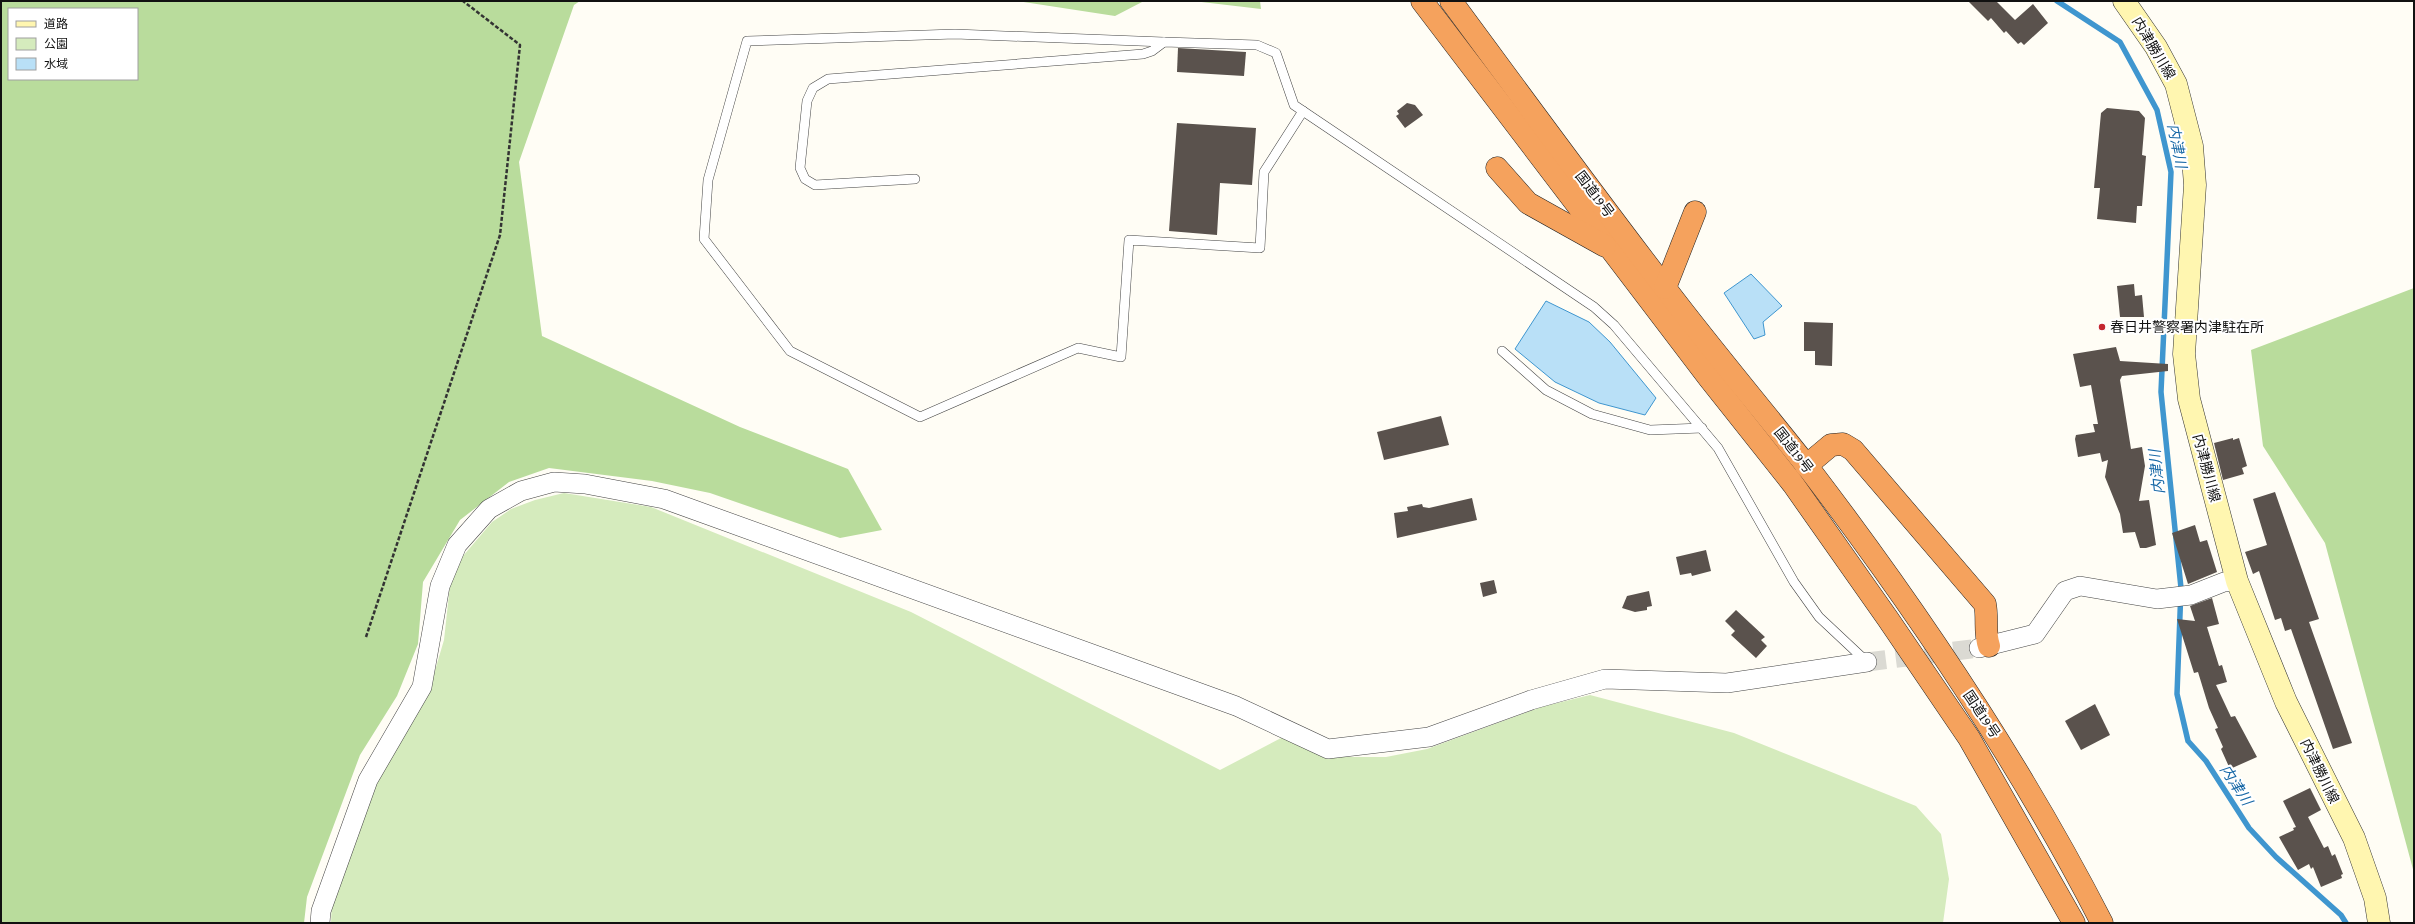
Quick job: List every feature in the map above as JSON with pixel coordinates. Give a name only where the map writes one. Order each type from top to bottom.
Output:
[{"type":"highway","name":"国道19号","points":[[1422,1],[1793,484],[1888,619],[1968,738],[2074,923]]},
{"type":"highway","name":"国道19号","points":[[1451,1],[1665,288],[1806,466],[1911,608],[2000,740],[2067,853],[2102,923]]},
{"type":"highway","points":[[1497,168],[1528,203],[1613,251]]},
{"type":"highway","points":[[1665,288],[1695,212]]},
{"type":"highway","points":[[1806,466],[1831,445],[1843,444],[1853,450],[1985,604],[1988,620],[1984,647]]},
{"type":"main road","name":"内津勝川線","points":[[2124,1],[2156,47],[2176,84],[2192,146],[2195,185],[2184,354],[2188,399],[2237,581],[2286,702],[2354,838],[2375,898],[2379,923]]},
{"type":"street","points":[[320,923],[321,911],[368,780],[422,687],[440,586],[457,545],[489,509],[521,491],[554,482],[585,484],[664,499],[1236,706],[1328,749],[1429,737],[1530,700],[1605,679],[1727,683],[1867,662]]},
{"type":"street","points":[[1984,647],[2035,634],[2065,591],[2080,586],[2157,599],[2182,596],[2224,582],[2237,581]]},
{"type":"lane","points":[[1303,111],[1264,172],[1260,248],[1129,240],[1121,357],[1078,348],[920,417],[790,351],[704,239],[708,180],[747,41],[955,34],[1257,45],[1276,53],[1294,105],[1303,111],[1594,307],[1614,325],[1718,448],[1794,582],[1819,617],[1867,662]]},
{"type":"lane","points":[[915,179],[815,185],[805,179],[800,168],[807,101],[813,88],[828,79],[1143,54],[1152,51],[1164,42]]},
{"type":"lane","points":[[1502,351],[1546,390],[1592,414],[1650,430],[1702,428]]},
{"type":"path","points":[[366,637],[500,235],[520,45],[462,1]]},
{"type":"green space","points":[[1,1],[580,1],[574,5],[519,162],[542,336],[740,427],[848,469],[882,530],[840,538],[710,493],[652,481],[549,468],[509,482],[460,520],[423,582],[418,644],[397,696],[360,755],[307,897],[304,923],[1,923]]},
{"type":"green space","points":[[1017,1],[1144,1],[1115,16]]},
{"type":"green space","points":[[1193,1],[1260,1],[1261,9]]},
{"type":"green space","points":[[2414,288],[2414,873],[2325,543],[2263,446],[2251,350]]},
{"type":"green space","points":[[564,493],[651,507],[911,612],[1220,770],[1283,737],[1319,751],[1351,757],[1386,757],[1427,749],[1541,707],[1590,695],[1734,733],[1916,806],[1941,834],[1949,879],[1943,923],[331,923],[332,900],[382,770],[431,684],[444,640],[450,585],[463,556],[492,522],[511,509],[535,500]]},
{"type":"water","points":[[1751,274],[1782,306],[1763,322],[1765,335],[1754,339],[1724,293]]},
{"type":"water","points":[[1546,301],[1589,322],[1610,342],[1656,398],[1645,415],[1599,403],[1555,382],[1515,349]]},
{"type":"building","points":[[1968,1],[1996,1],[2015,20],[2033,4],[2048,23],[2024,45],[2021,42],[2018,44],[2006,31],[2004,33],[1991,18],[1988,21]]},
{"type":"building","points":[[1178,48],[1246,52],[1244,76],[1177,72]]},
{"type":"building","points":[[1407,103],[1415,105],[1423,115],[1405,128],[1396,116],[1399,114],[1397,111]]},
{"type":"building","points":[[2107,108],[2139,111],[2145,118],[2142,155],[2146,156],[2142,206],[2137,206],[2136,223],[2097,219],[2100,188],[2094,188],[2101,113]]},
{"type":"building","points":[[1177,123],[1256,128],[1252,185],[1220,183],[1217,235],[1169,231]]},
{"type":"building","points":[[2134,284],[2135,296],[2142,295],[2144,317],[2120,317],[2117,286]]},
{"type":"building","points":[[1804,322],[1833,323],[1832,366],[1815,365],[1815,351],[1804,351]]},
{"type":"building","points":[[2116,347],[2120,361],[2168,364],[2168,371],[2122,376],[2120,380],[2131,449],[2142,447],[2145,466],[2139,501],[2149,500],[2156,545],[2146,548],[2140,548],[2135,532],[2123,533],[2120,514],[2105,477],[2108,460],[2102,462],[2100,453],[2078,457],[2075,439],[2076,435],[2095,432],[2093,424],[2098,424],[2091,385],[2080,387],[2073,354]]},
{"type":"building","points":[[1441,416],[1449,445],[1384,460],[1377,432]]},
{"type":"building","points":[[2233,438],[2233,440],[2239,438],[2247,466],[2242,468],[2244,474],[2223,480],[2214,443]]},
{"type":"building","points":[[2275,492],[2319,619],[2309,622],[2352,743],[2333,749],[2291,629],[2285,631],[2281,618],[2275,620],[2259,571],[2253,574],[2245,552],[2267,545],[2253,499]]},
{"type":"building","points":[[1472,498],[1477,520],[1397,538],[1394,513],[1408,511],[1407,507],[1422,504],[1423,507],[1429,508]]},
{"type":"building","points":[[2195,525],[2200,542],[2207,540],[2217,572],[2188,584],[2172,533]]},
{"type":"building","points":[[1706,550],[1711,571],[1692,576],[1691,573],[1680,575],[1676,557]]},
{"type":"building","points":[[1494,580],[1497,593],[1483,597],[1480,583]]},
{"type":"building","points":[[1649,591],[1652,606],[1647,607],[1647,610],[1635,612],[1622,608],[1627,596]]},
{"type":"building","points":[[2212,598],[2219,624],[2207,627],[2219,666],[2222,665],[2227,682],[2216,685],[2231,717],[2235,716],[2257,757],[2230,769],[2221,749],[2223,747],[2215,729],[2218,728],[2209,708],[2198,672],[2194,673],[2177,619],[2195,621],[2190,606]]},
{"type":"building","points":[[1736,610],[1765,637],[1761,640],[1767,646],[1756,658],[1731,635],[1735,631],[1725,621]]},
{"type":"building","points":[[2095,704],[2110,735],[2081,750],[2065,721]]},
{"type":"building","points":[[2310,788],[2321,810],[2308,817],[2324,848],[2328,846],[2332,856],[2335,854],[2343,874],[2341,875],[2342,878],[2321,887],[2313,867],[2311,869],[2309,864],[2298,870],[2279,837],[2294,830],[2293,828],[2296,827],[2283,801]]},
{"type":"waterway","name":"内津川","points":[[2057,1],[2120,42],[2157,110],[2171,172],[2161,392],[2181,588],[2177,694],[2188,741],[2206,761],[2249,828],[2276,857],[2341,915],[2346,923]]},
{"type":"tunnel","points":[[1867,662],[1979,648]]},
{"type":"place","name":"春日井警察署内津駐在所","points":[[2102,327]]}]
